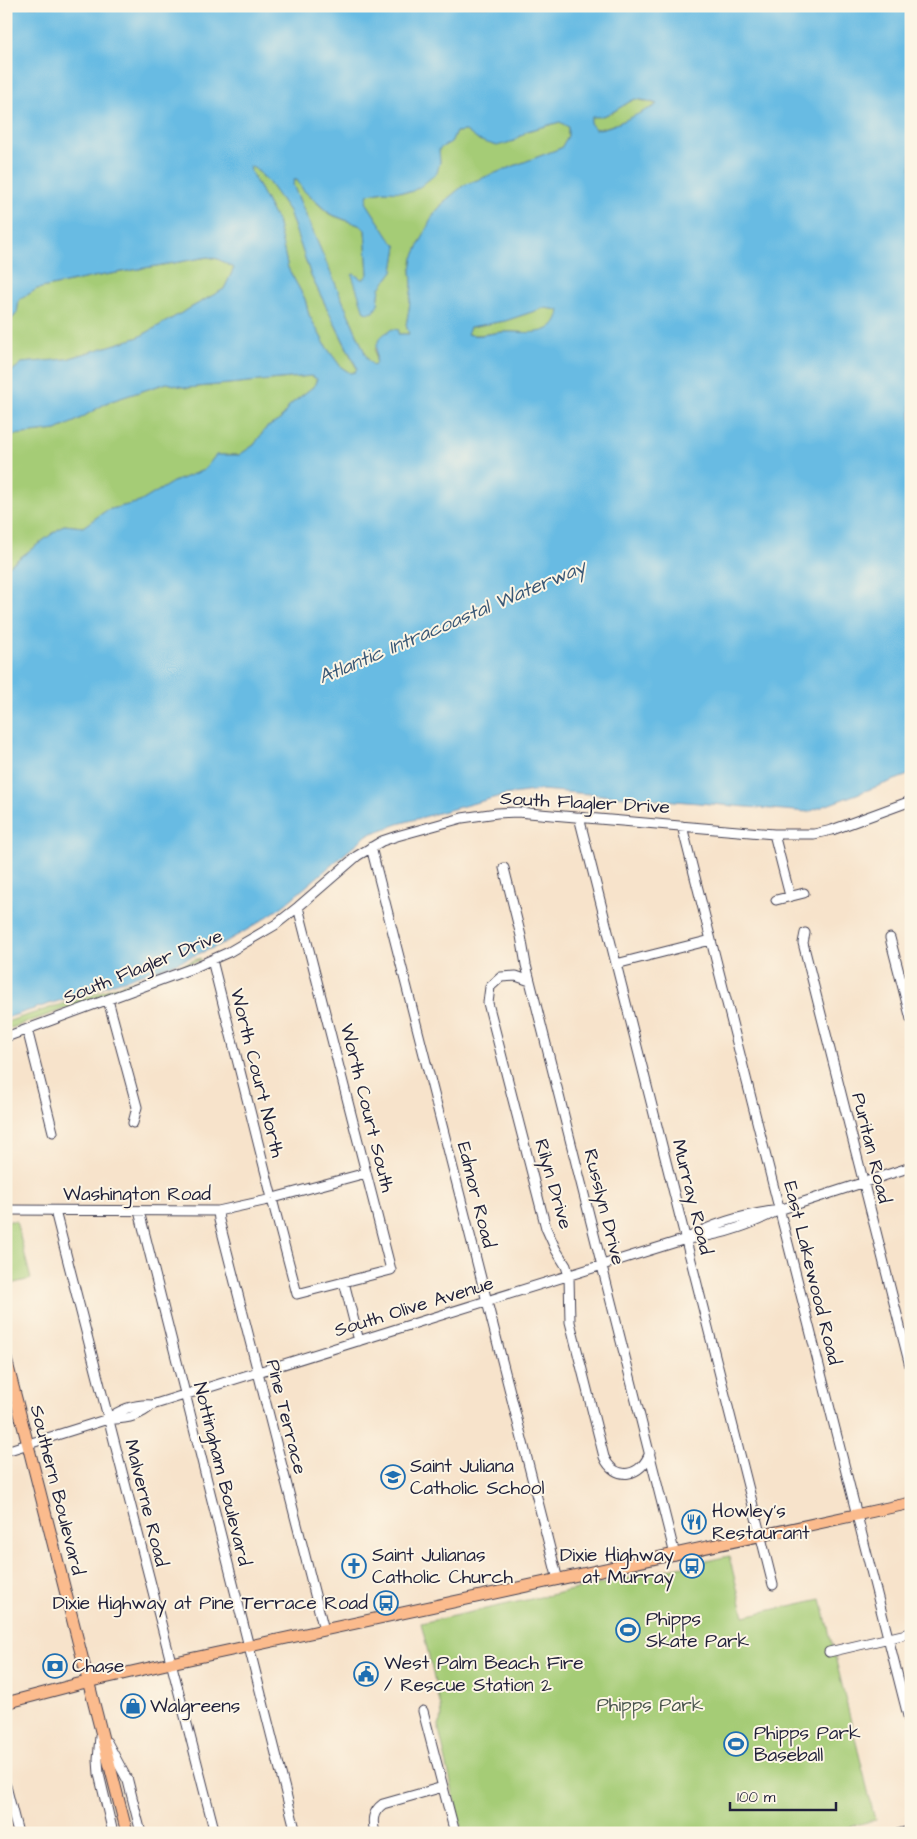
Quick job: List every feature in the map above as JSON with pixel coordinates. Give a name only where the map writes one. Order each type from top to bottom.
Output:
[{"type":"main road","name":"Southern Boulevard","points":[[6,1360],[127,1833]]},
{"type":"main road","points":[[6,1703],[171,1663],[911,1503]]},
{"type":"street","name":"South Flagler Drive","points":[[6,1037],[212,960],[252,939],[298,907],[356,857],[371,847],[397,836],[477,815],[516,812],[774,834],[814,834],[832,830],[911,801]]},
{"type":"street","name":"Murray Road","points":[[578,817],[773,1584]]},
{"type":"street","name":"East Lakewood Road","points":[[682,826],[911,1728]]},
{"type":"street","points":[[774,834],[790,896]]},
{"type":"street","name":"Edmor Road","points":[[371,847],[558,1580]]},
{"type":"street","name":"Russlyn Drive","points":[[504,868],[530,981],[675,1554]]},
{"type":"street","points":[[776,900],[804,892]]},
{"type":"street","name":"Worth Court South","points":[[298,907],[391,1270],[344,1282]]},
{"type":"street","name":"Puritan Road","points":[[805,933],[803,943],[911,1370]]},
{"type":"street","points":[[890,938],[911,1019]]},
{"type":"street","points":[[616,964],[710,940]]},
{"type":"street","name":"Worth Court North","points":[[212,960],[297,1294],[344,1282]]},
{"type":"street","name":"Rilyn Drive","points":[[530,981],[516,976],[501,977],[490,987],[488,1003],[546,1228],[566,1266],[569,1276],[570,1322],[604,1457],[614,1470],[630,1473],[644,1466],[650,1452]]},
{"type":"street","points":[[108,1000],[137,1107],[133,1123]]},
{"type":"street","points":[[27,1029],[53,1132]]},
{"type":"street","name":"South Olive Avenue","points":[[6,1451],[108,1419],[120,1420],[143,1413],[152,1405],[686,1239],[703,1229],[758,1213],[779,1210],[911,1167]]},
{"type":"street","name":"Washington Road","points":[[6,1210],[218,1211],[366,1173]]},
{"type":"street","name":"Malverne Road","points":[[55,1211],[214,1833]]},
{"type":"street","name":"Nottingham Boulevard","points":[[139,1211],[296,1833]]},
{"type":"street","name":"Pine Terrace","points":[[218,1211],[218,1220],[324,1630]]},
{"type":"street","points":[[344,1282],[359,1341]]},
{"type":"street","points":[[830,1652],[911,1633]]},
{"type":"street","points":[[423,1711],[455,1833]]},
{"type":"street","points":[[101,1731],[98,1760],[99,1774],[113,1833]]},
{"type":"street","points":[[101,1731],[128,1781],[141,1833]]},
{"type":"street","points":[[375,1833],[373,1825],[374,1815],[383,1804],[443,1788]]},
{"type":"street","points":[[7,1792],[18,1833]]},
{"type":"green space","points":[[635,99],[657,104],[637,115],[608,126],[595,129],[590,123],[592,117],[612,113]]},
{"type":"green space","points":[[560,122],[568,126],[568,136],[561,148],[464,185],[446,200],[433,215],[413,258],[411,270],[412,285],[406,325],[409,334],[398,334],[375,349],[376,362],[374,366],[368,360],[293,185],[294,180],[297,180],[303,190],[329,214],[361,226],[365,230],[368,274],[363,280],[354,274],[353,276],[358,289],[378,304],[380,288],[393,271],[397,246],[389,238],[366,202],[368,194],[384,191],[411,192],[440,162],[438,149],[451,142],[456,132],[466,131],[478,140],[514,141],[527,131]]},
{"type":"green space","points":[[250,166],[257,170],[269,183],[289,211],[311,276],[357,369],[355,372],[350,373],[341,367],[327,348],[309,315],[305,299],[288,268],[277,221],[251,172]]},
{"type":"green space","points":[[208,257],[218,259],[234,268],[224,289],[139,337],[67,359],[22,363],[6,376],[6,326],[17,313],[19,300],[37,289]]},
{"type":"green space","points":[[544,308],[561,310],[557,320],[546,330],[531,333],[466,334],[470,327],[505,321]]},
{"type":"green space","points":[[311,376],[317,379],[314,386],[290,405],[280,420],[266,428],[254,445],[239,455],[216,455],[204,470],[173,482],[140,502],[107,510],[83,527],[64,525],[6,568],[6,436],[56,430],[76,421],[108,402],[167,383],[187,388]]},
{"type":"green space","points":[[200,958],[201,960],[6,1030],[6,1022]]},
{"type":"green space","points":[[6,1221],[16,1221],[31,1279],[6,1285]]},
{"type":"green space","name":"Phipps Park","points":[[729,1556],[744,1616],[821,1599],[875,1820],[825,1833],[462,1833],[438,1725],[442,1717],[441,1707],[421,1623]]},
{"type":"water","name":"Atlantic Intracoastal Waterway","points":[[6,6],[911,6],[911,774],[808,812],[541,790],[504,795],[398,824],[367,835],[283,906],[252,927],[220,945],[176,963],[6,1018],[6,568],[64,525],[83,527],[107,510],[140,502],[173,482],[204,470],[216,455],[239,455],[254,445],[266,428],[280,420],[290,405],[314,386],[317,379],[311,376],[187,388],[167,383],[108,402],[76,421],[56,430],[6,436],[6,376],[22,363],[67,359],[139,337],[224,289],[234,268],[218,259],[208,257],[37,289],[19,300],[17,313],[6,326]],"holes":[[[635,99],[657,104],[632,117],[601,129],[595,129],[590,123],[592,117],[609,114]],[[560,122],[568,127],[568,136],[561,148],[464,185],[446,200],[433,215],[413,258],[411,270],[412,285],[406,325],[409,334],[398,334],[399,330],[392,329],[382,336],[377,344],[374,366],[368,360],[293,185],[294,180],[297,180],[303,190],[330,214],[361,226],[365,230],[368,274],[363,280],[354,274],[352,275],[364,312],[374,312],[378,304],[380,288],[393,271],[397,246],[389,238],[366,202],[368,194],[384,191],[411,192],[421,186],[437,173],[440,162],[439,149],[451,142],[456,132],[466,131],[478,140],[497,146],[514,141],[527,131]],[[250,166],[257,170],[269,183],[289,211],[311,276],[357,368],[355,372],[350,373],[341,367],[327,348],[309,315],[305,299],[288,268],[277,221],[251,172]],[[544,308],[560,310],[553,326],[546,330],[530,333],[467,334],[470,327],[505,321]]]},
{"type":"railway","points":[[887,1833],[911,1827]]},
{"type":"place","name":"Saint Juliana Catholic School","points":[[393,1477]]},
{"type":"place","name":"Howley's Restaurant","points":[[694,1522]]},
{"type":"place","name":"Saint Julianas Catholic Church","points":[[354,1566]]},
{"type":"place","name":"Dixie Highway at Murray","points":[[692,1566]]},
{"type":"place","name":"Dixie Highway at Pine Terrace Road","points":[[386,1603]]},
{"type":"place","name":"Phipps Skate Park","points":[[628,1630]]},
{"type":"place","name":"Chase","points":[[55,1666]]},
{"type":"place","name":"West Palm Beach Fire / Rescue Station 2","points":[[366,1674]]},
{"type":"place","name":"Walgreens","points":[[133,1706]]},
{"type":"place","name":"Phipps Park Baseball","points":[[736,1744]]}]
